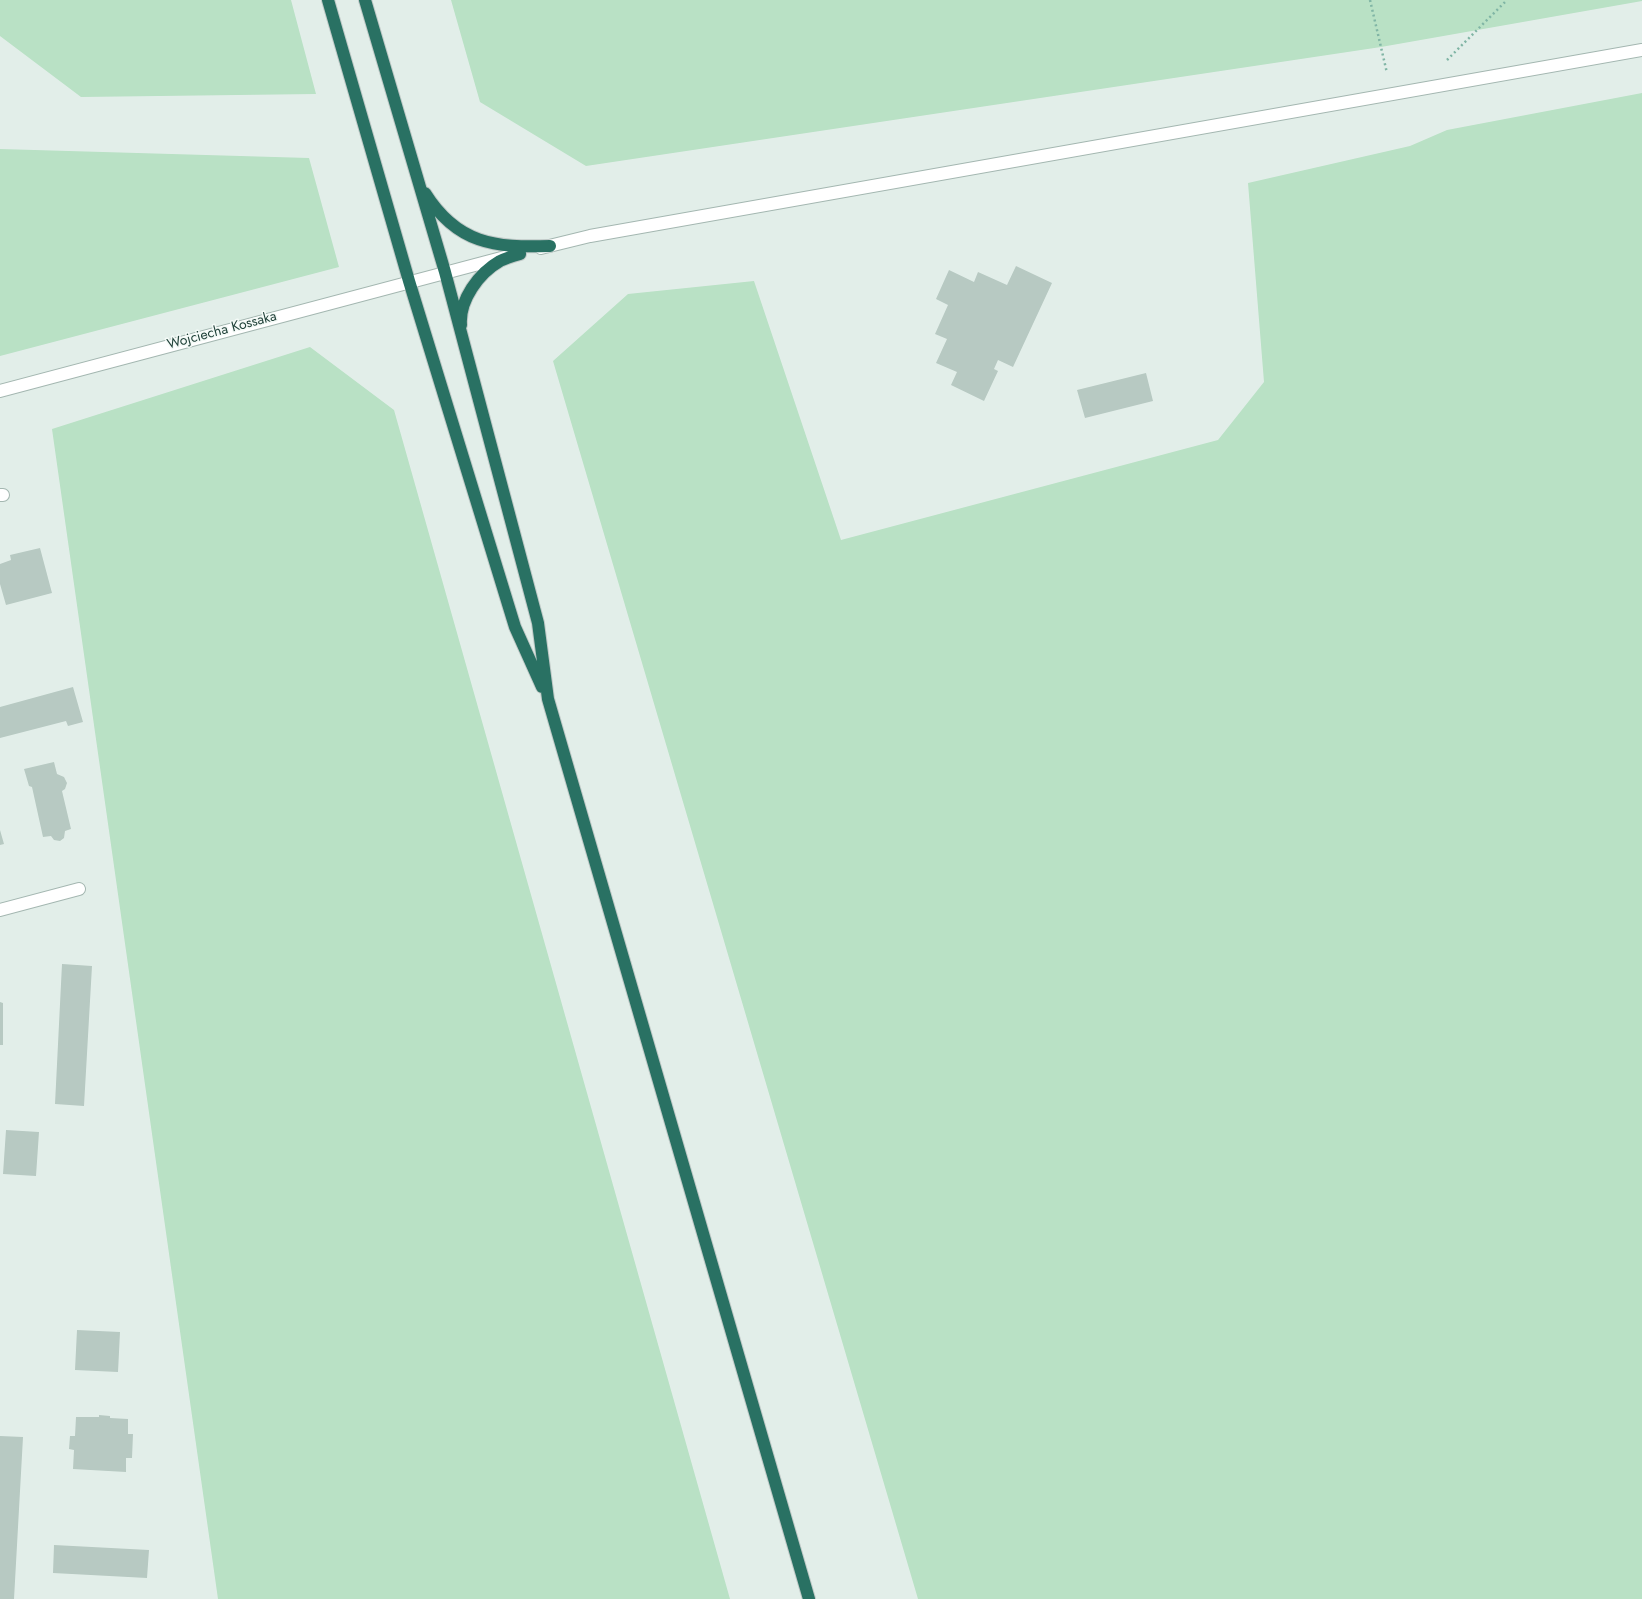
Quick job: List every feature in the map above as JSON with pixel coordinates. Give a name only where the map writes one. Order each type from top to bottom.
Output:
[{"type":"highway","points":[[328,0],[409,281],[515,627],[548,699],[809,1599]]},
{"type":"highway","points":[[365,0],[445,272],[538,623],[548,699]]},
{"type":"highway","points":[[418,183],[430,202],[445,219],[465,235],[492,244],[522,247],[550,246]]},
{"type":"highway","points":[[461,334],[460,320],[464,301],[475,284],[499,262],[520,254]]},
{"type":"street","name":"Wojciecha Kossaka","points":[[0,391],[409,281],[598,235],[1642,50]]},
{"type":"street","points":[[0,910],[80,889]]},
{"type":"path","points":[[1370,0],[1393,95]]},
{"type":"path","points":[[1443,64],[1507,0]]},
{"type":"green space","points":[[0,0],[291,0],[316,94],[81,97],[0,36]]},
{"type":"green space","points":[[451,0],[1642,1],[1381,47],[586,166],[480,102]]},
{"type":"green space","points":[[1642,93],[1642,1599],[918,1599],[553,361],[628,294],[754,281],[841,540],[1218,440],[1264,382],[1248,183],[1410,146],[1447,130]]},
{"type":"green space","points":[[0,149],[309,158],[339,267],[0,356]]},
{"type":"green space","points":[[310,347],[394,410],[730,1599],[218,1599],[52,429]]},
{"type":"building","points":[[1016,266],[1052,283],[1013,367],[998,360],[994,369],[998,371],[984,401],[951,385],[957,372],[936,363],[947,339],[935,334],[948,305],[936,299],[949,270],[974,282],[978,272],[1007,285]]},
{"type":"building","points":[[1146,373],[1153,401],[1085,418],[1077,390]]},
{"type":"building","points":[[40,548],[52,593],[6,605],[0,584],[0,564],[11,560],[10,555]]},
{"type":"building","points":[[73,687],[83,722],[68,726],[66,721],[0,738],[0,707]]},
{"type":"building","points":[[54,762],[57,774],[64,777],[67,783],[65,789],[62,791],[71,829],[65,831],[64,838],[60,841],[54,840],[51,836],[43,837],[32,787],[29,786],[24,769]]},
{"type":"building","points":[[0,830],[4,844],[0,845]]},
{"type":"building","points":[[62,964],[92,966],[84,1106],[55,1104]]},
{"type":"building","points":[[0,1002],[3,1003],[3,1045],[0,1045]]},
{"type":"building","points":[[6,1130],[39,1132],[36,1176],[3,1174]]},
{"type":"building","points":[[77,1330],[120,1332],[118,1372],[75,1370]]},
{"type":"building","points":[[99,1415],[110,1416],[110,1418],[128,1419],[128,1434],[133,1434],[132,1458],[126,1458],[126,1472],[73,1469],[74,1450],[69,1449],[70,1436],[75,1436],[76,1417],[99,1417]]},
{"type":"building","points":[[0,1436],[23,1437],[14,1599],[0,1599]]},
{"type":"building","points":[[54,1545],[149,1550],[147,1578],[53,1573]]}]
